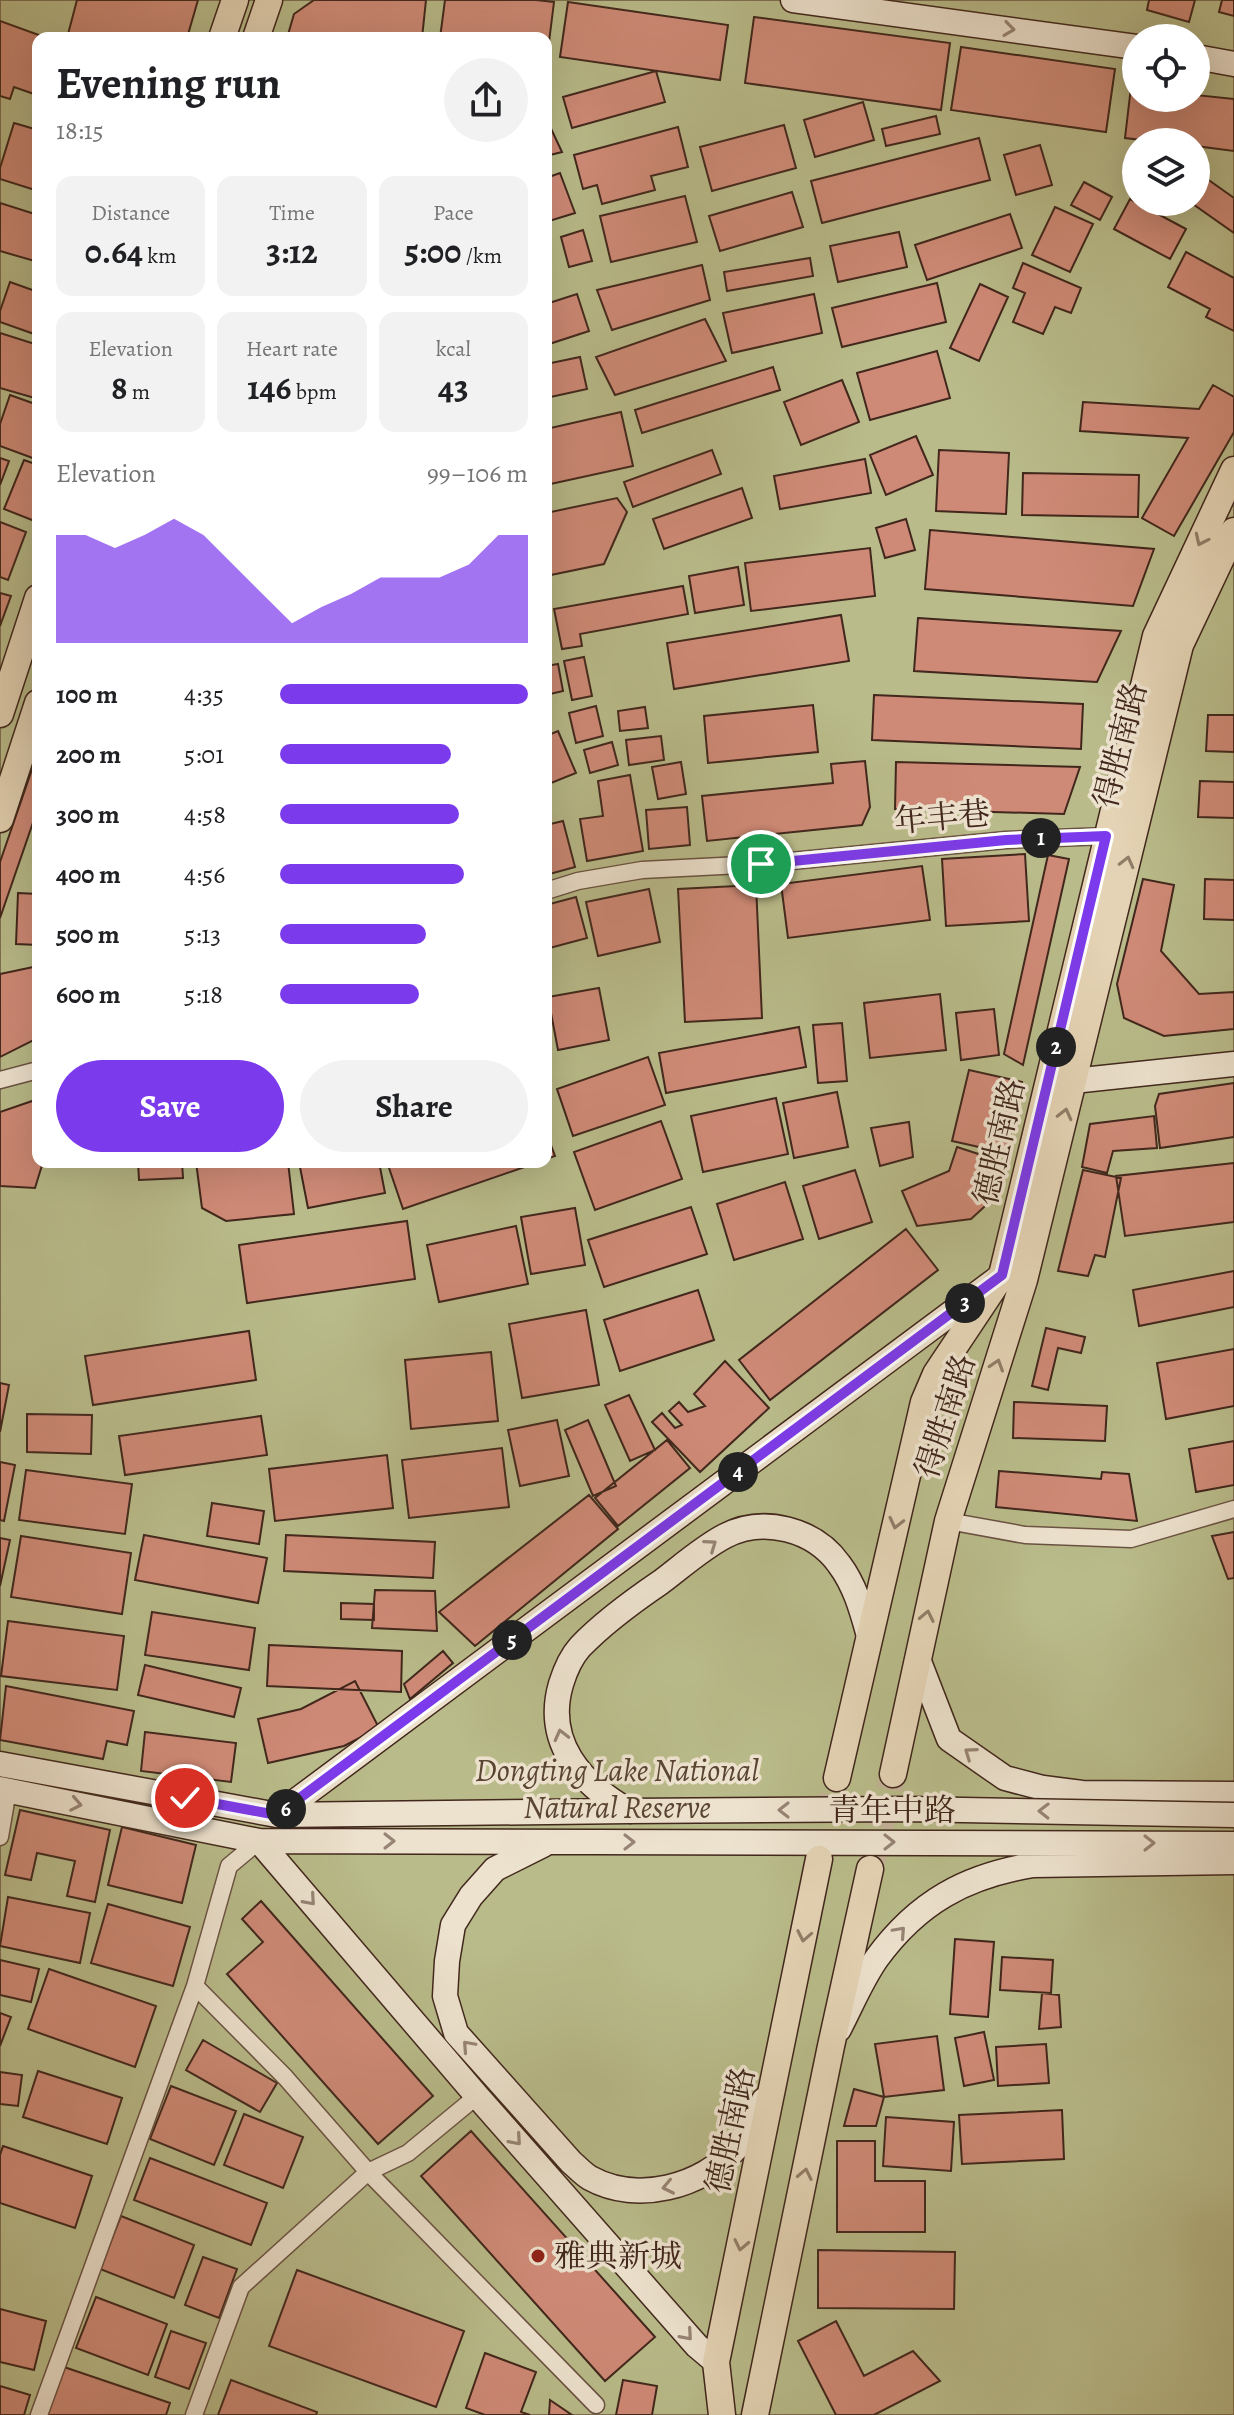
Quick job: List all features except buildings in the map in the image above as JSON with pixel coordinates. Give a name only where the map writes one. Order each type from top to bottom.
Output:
[{"type":"main road","points":[[224,32],[235,0]]},
{"type":"main road","points":[[258,32],[269,0]]},
{"type":"main road","points":[[793,0],[1122,45]]},
{"type":"main road","points":[[1210,60],[1234,64]]},
{"type":"main road","name":"德胜南路","points":[[837,1778],[924,1402],[936,1374],[1002,1275],[1156,636],[1234,470]]},
{"type":"main road","name":"得胜南路","points":[[893,1774],[948,1521],[1024,1280],[1180,645],[1234,531]]},
{"type":"main road","points":[[0,714],[32,616]]},
{"type":"main road","points":[[0,819],[32,721]]},
{"type":"main road","points":[[1073,1081],[1234,1064]]},
{"type":"main road","points":[[277,1815],[1002,1275]]},
{"type":"main road","points":[[629,1811],[604,1797],[585,1780],[561,1743],[557,1697],[564,1672],[579,1648],[650,1589],[724,1536],[748,1527],[768,1525],[782,1528],[804,1536],[833,1556],[855,1593],[869,1636]]},
{"type":"main road","points":[[918,1659],[949,1739],[1005,1778],[1043,1788],[1082,1793],[1234,1794]]},
{"type":"main road","name":"青年中路","points":[[0,1764],[277,1815],[908,1809],[1234,1815]]},
{"type":"main road","name":"青年中路","points":[[4,1789],[259,1841],[1234,1844]]},
{"type":"main road","points":[[259,1841],[477,2096],[697,2346],[716,2362]]},
{"type":"main road","points":[[551,1841],[495,1869],[471,1896],[453,1925],[445,1996],[456,2033],[571,2162],[589,2178],[642,2191],[672,2187],[694,2179],[733,2151],[748,2132],[776,2077]]},
{"type":"main road","name":"德胜南路","points":[[722,2415],[716,2362],[819,1859]]},
{"type":"main road","points":[[831,2046],[875,1959],[927,1904],[955,1888],[1001,1871],[1033,1865],[1234,1862]]},
{"type":"main road","points":[[755,2415],[870,1869]]},
{"type":"street","name":"年丰巷","points":[[552,889],[578,881],[642,870],[761,864],[990,841],[1106,836]]},
{"type":"street","points":[[0,1080],[32,1072]]},
{"type":"street","points":[[948,1521],[1025,1535],[1131,1539],[1234,1509]]},
{"type":"street","points":[[0,1837],[4,1789]]},
{"type":"street","points":[[39,2415],[195,1986],[229,1866],[259,1841]]},
{"type":"street","points":[[195,1986],[285,2077],[368,2172],[596,2405]]},
{"type":"street","points":[[194,2415],[241,2287],[368,2172],[408,2153],[477,2096]]},
{"type":"green space","name":"Dongting Lake National Natural Reserve","points":[[0,0],[1234,0],[1234,2415],[0,2415]]},
{"type":"tunnel","points":[[871,1865],[893,1774]]},
{"type":"tunnel","points":[[819,1859],[837,1778]]},
{"type":"place","name":"雅典新城","points":[[538,2256]]},
{"type":"route","points":[[185,1798],[277,1815],[1002,1275],[1106,836],[1006,840],[761,864]]}]
